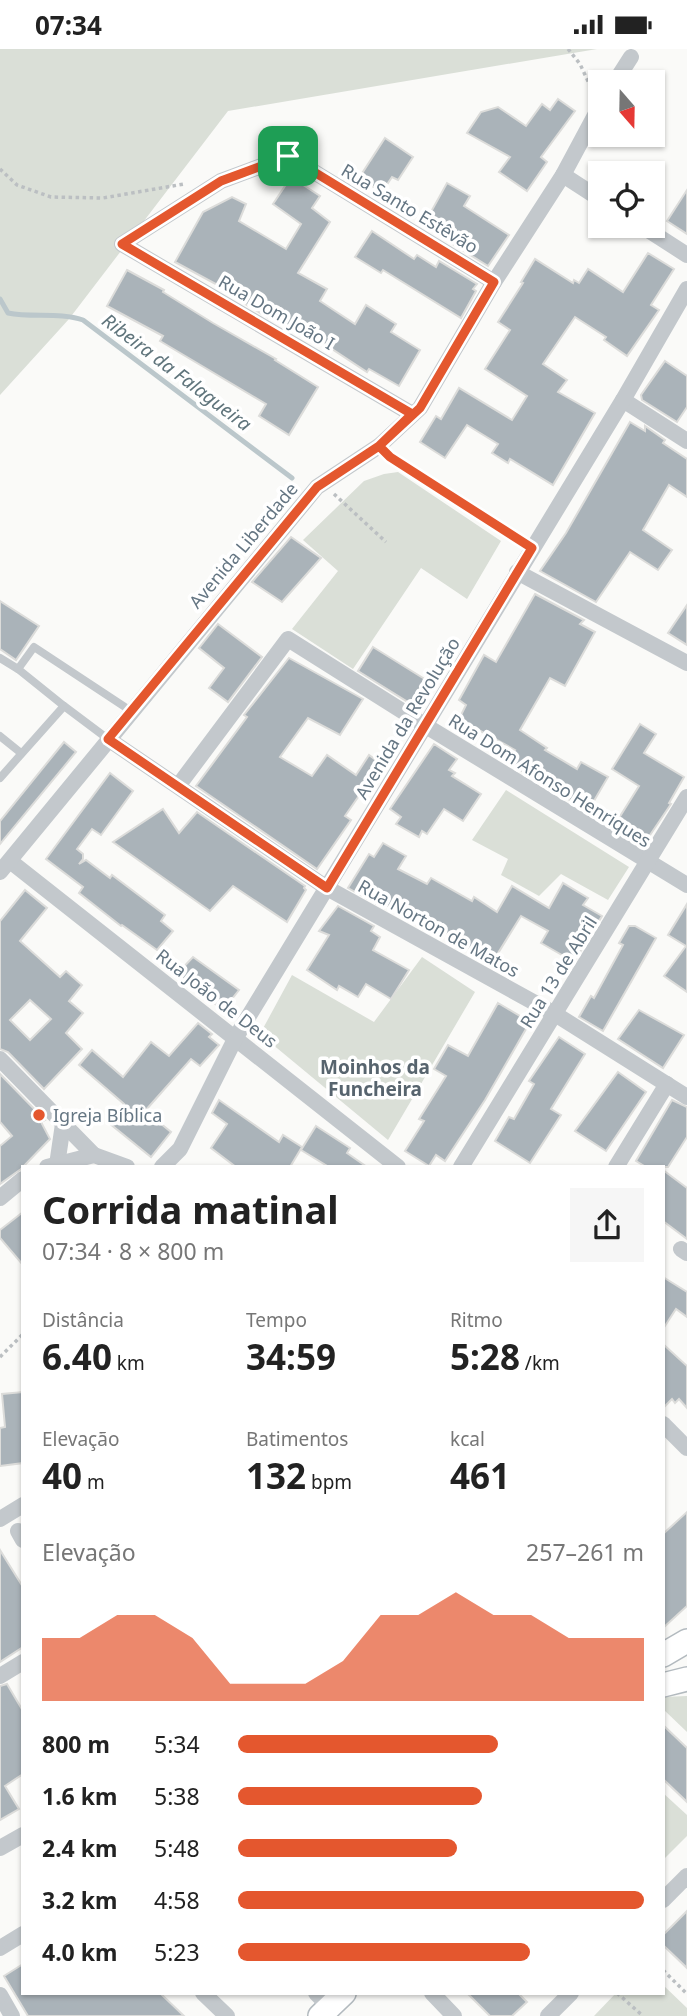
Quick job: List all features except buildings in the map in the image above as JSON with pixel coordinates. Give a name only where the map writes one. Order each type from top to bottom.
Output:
[{"type":"street","points":[[623,70],[631,57]]},
{"type":"street","name":"Avenida Liberdade","points":[[5,866],[317,487],[379,446],[420,408],[494,282],[563,175],[588,128]]},
{"type":"street","name":"Rua Santo Estêvão","points":[[122,244],[221,181],[288,156],[494,282]]},
{"type":"street","points":[[563,175],[588,191]]},
{"type":"street","points":[[661,238],[687,255]]},
{"type":"street","name":"Rua Dom João I","points":[[122,244],[412,414]]},
{"type":"street","name":"Avenida da Revolução","points":[[164,1165],[180,1149],[236,1037],[623,400],[687,289]]},
{"type":"street","points":[[623,400],[687,441]]},
{"type":"street","points":[[517,572],[687,663]]},
{"type":"street","name":"Rua Dom Afonso Henriques","points":[[178,786],[288,639],[687,885]]},
{"type":"street","name":"Rua Norton de Matos","points":[[108,739],[327,888],[555,1014],[687,1097]]},
{"type":"street","name":"Rua 13 de Abril","points":[[462,1165],[687,797]]},
{"type":"street","name":"Rua João de Deus","points":[[5,866],[236,1037],[396,1165]]},
{"type":"street","points":[[0,1059],[94,1155],[122,1165]]},
{"type":"street","points":[[617,1165],[667,1084]]},
{"type":"street","points":[[52,1165],[64,1123]]},
{"type":"street","points":[[56,1165],[94,1155]]},
{"type":"street","points":[[0,1198],[21,1181]]},
{"type":"street","points":[[675,1436],[687,1423]]},
{"type":"street","points":[[665,1425],[687,1448]]},
{"type":"street","points":[[0,1519],[21,1506]]},
{"type":"street","points":[[665,1652],[687,1641]]},
{"type":"street","points":[[0,1675],[21,1663]]},
{"type":"street","points":[[665,1684],[687,1679]]},
{"type":"street","points":[[0,1848],[21,1836]]},
{"type":"street","points":[[665,1898],[687,1876]]},
{"type":"street","points":[[0,1948],[21,1935]]},
{"type":"street","points":[[205,1995],[227,2016]]},
{"type":"street","points":[[434,1995],[454,2016]]},
{"type":"street","points":[[548,2016],[569,1995]]},
{"type":"street","points":[[0,1996],[12,2016]]},
{"type":"lane","points":[[18,669],[34,647],[131,711]]},
{"type":"lane","points":[[0,658],[108,739]]},
{"type":"lane","points":[[0,778],[64,706]]},
{"type":"lane","points":[[0,736],[21,753]]},
{"type":"path","points":[[568,49],[580,64],[588,81]]},
{"type":"path","points":[[0,169],[17,185],[51,197],[103,198],[167,185],[221,181]]},
{"type":"path","points":[[379,446],[390,457],[532,548]]},
{"type":"path","points":[[324,482],[340,502],[386,543]]},
{"type":"path","points":[[0,1357],[21,1336]]},
{"type":"path","points":[[665,1972],[687,1994]]},
{"type":"path","points":[[619,1995],[643,2016]]},
{"type":"shaded area","points":[[0,49],[597,49],[228,111],[69,319],[0,395]]},
{"type":"shaded area","points":[[398,472],[501,541],[467,599],[421,568],[353,669],[292,629],[338,571],[303,540],[364,481]]},
{"type":"shaded area","points":[[506,790],[629,867],[608,900],[561,874],[539,896],[501,875],[508,859],[472,840]]},
{"type":"shaded area","points":[[422,957],[475,992],[388,1140],[260,1034],[292,975],[374,1022]]},
{"type":"shaded area","points":[[687,1696],[687,1732],[665,1711],[665,1697]]},
{"type":"shaded area","points":[[665,1795],[687,1815],[687,1836],[665,1858]]},
{"type":"shaded area","points":[[665,1987],[687,2008],[687,2016],[594,2016],[614,1995],[665,1995]]},
{"type":"waterway","name":"Ribeira da Falagueira","points":[[0,299],[8,313],[65,316],[83,320],[292,478]]},
{"type":"place","name":"Igreja Bíblica","points":[[39,1115]]},
{"type":"district","name":"Moinhos da Funcheira","points":[[375,1078]]},
{"type":"route","points":[[288,156],[221,181],[122,244],[412,414],[379,446],[390,457],[532,548],[327,888],[108,739],[317,487],[379,446],[420,408],[494,282],[288,156]]}]
